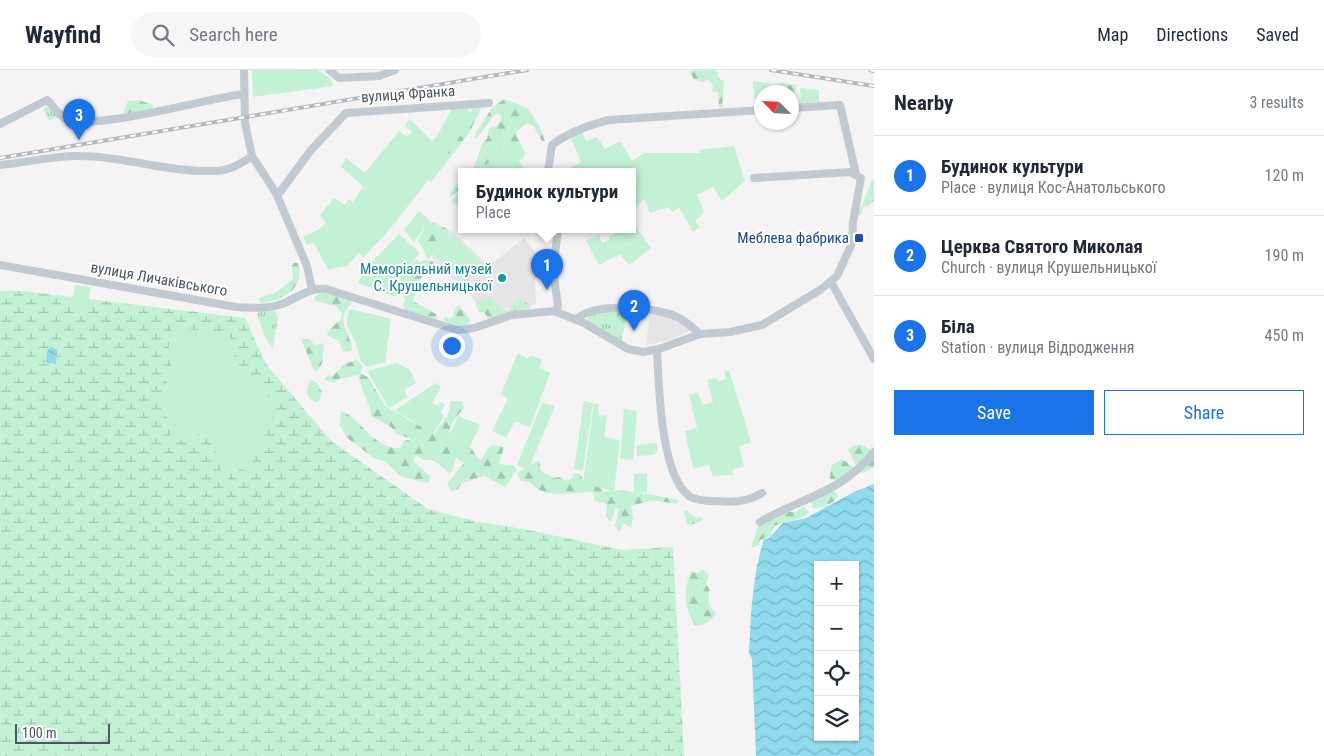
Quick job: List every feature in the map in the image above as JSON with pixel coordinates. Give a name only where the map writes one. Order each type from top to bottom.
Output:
[{"type":"street","points":[[244,70],[245,123],[252,156],[276,193],[307,266],[312,290],[326,289],[453,329],[474,328],[512,316],[533,312],[556,311],[628,349],[643,352],[657,350],[700,334],[730,332],[762,325],[814,294],[831,282],[842,269],[852,243],[852,222],[859,176],[840,105],[799,108]]},
{"type":"street","points":[[329,70],[338,78],[379,76],[395,70]]},
{"type":"street","points":[[0,124],[47,100],[66,119],[82,122],[151,112],[244,94]]},
{"type":"street","name":"вулиця Франка","points":[[276,193],[280,192],[311,150],[346,112],[489,103]]},
{"type":"street","points":[[548,168],[552,145],[574,132],[594,124],[610,120],[654,119],[754,111]]},
{"type":"street","points":[[0,166],[25,164],[58,155],[122,159],[155,167],[218,171],[229,169],[252,156]]},
{"type":"street","points":[[754,178],[808,174],[859,176]]},
{"type":"street","points":[[556,311],[558,305],[553,272],[558,233]]},
{"type":"street","name":"вулиця Личаківського","points":[[0,265],[252,308],[281,304],[312,290]]},
{"type":"street","points":[[831,282],[874,359]]},
{"type":"street","points":[[576,320],[580,315],[603,309],[623,308],[660,311],[684,321],[700,334]]},
{"type":"street","points":[[657,350],[660,419],[675,474],[684,492],[691,498],[728,502],[749,499],[762,493]]},
{"type":"street","points":[[760,522],[826,492],[851,476],[874,452]]},
{"type":"shaded area","points":[[451,230],[489,266],[524,238],[544,263],[544,267],[535,278],[536,304],[488,319],[460,281],[457,283],[431,258]]},
{"type":"shaded area","points":[[650,313],[662,314],[685,324],[690,331],[667,341],[646,345]]},
{"type":"green space","points":[[252,70],[317,70],[331,79],[333,86],[253,97]]},
{"type":"green space","points":[[714,70],[718,73],[718,77],[715,79],[719,78],[724,82],[722,108],[719,106],[718,93],[712,91],[713,86],[709,79],[702,82],[694,79],[689,71],[686,71]]},
{"type":"green space","points":[[753,81],[773,84],[754,85],[754,94]]},
{"type":"green space","points":[[782,83],[797,85],[774,85]]},
{"type":"green space","points":[[800,88],[819,90],[819,102],[801,103]]},
{"type":"green space","points":[[504,99],[527,108],[539,125],[545,141],[542,141],[534,127],[528,122],[517,131],[516,135],[525,153],[523,159],[487,167],[474,167],[483,142],[487,139],[489,128],[495,127],[501,121],[501,116],[497,113],[476,138],[475,134],[492,108]]},
{"type":"green space","points":[[139,100],[153,105],[153,109],[123,114],[128,101]]},
{"type":"green space","points":[[476,106],[481,109],[469,133],[431,182],[428,180],[469,123],[472,108]]},
{"type":"green space","points":[[45,107],[52,109],[60,117],[49,120],[43,110]]},
{"type":"green space","points":[[467,108],[471,114],[470,123],[389,230],[364,257],[359,253],[347,266],[328,269],[314,243],[307,245],[303,237],[318,230],[326,223],[320,215],[334,198],[345,205],[349,199],[353,202],[363,186],[341,167],[346,158],[365,173],[399,131],[407,137],[412,132],[405,125],[410,119],[432,141],[437,136],[452,109]]},
{"type":"green space","points":[[581,131],[586,141],[597,137],[605,149],[620,141],[632,161],[644,153],[700,153],[700,150],[734,146],[745,181],[722,201],[713,187],[697,195],[704,212],[695,221],[700,227],[693,232],[679,207],[673,212],[668,207],[650,213],[644,199],[636,207],[636,168],[570,168],[581,162],[570,136]]},
{"type":"green space","points":[[503,145],[515,155],[524,168],[473,168],[478,160],[486,165]]},
{"type":"green space","points":[[872,180],[874,181],[874,200],[867,207],[864,206],[860,215],[858,215]]},
{"type":"green space","points":[[458,182],[458,191],[449,198]]},
{"type":"green space","points":[[458,193],[458,206],[452,202]]},
{"type":"green space","points":[[419,211],[430,221],[414,242],[404,230]]},
{"type":"green space","points":[[433,222],[449,230],[448,242],[428,259],[418,240],[428,223]]},
{"type":"green space","points":[[636,227],[651,248],[629,265],[620,254],[599,265],[586,240],[599,235],[602,243],[609,240],[609,236],[613,235],[612,233],[636,233]]},
{"type":"green space","points":[[399,234],[420,253],[398,279],[401,282],[395,297],[358,283],[369,265]]},
{"type":"green space","points":[[453,236],[483,264],[465,283],[435,255]]},
{"type":"green space","points":[[417,259],[419,262],[426,260],[434,262],[418,282],[413,301],[436,314],[437,319],[434,323],[424,316],[406,310],[403,306],[405,299],[398,285],[401,275]]},
{"type":"green space","points":[[546,260],[553,263],[550,273],[536,274]]},
{"type":"green space","points":[[294,263],[298,263],[299,272],[298,280],[291,292],[277,299],[261,303],[259,300],[261,297],[275,293],[293,279],[292,266]]},
{"type":"green space","points":[[75,285],[91,287],[86,313],[71,310]]},
{"type":"green space","points":[[0,291],[23,291],[245,318],[266,364],[331,441],[428,509],[474,521],[523,529],[623,550],[673,547],[684,756],[0,756]]},
{"type":"green space","points":[[326,292],[352,301],[345,313],[344,325],[351,342],[352,351],[343,352],[339,341],[328,336],[327,332],[341,319],[342,313],[336,306],[316,301],[314,297],[319,293]]},
{"type":"green space","points":[[488,298],[492,299],[508,313],[494,319],[487,316],[484,312],[479,312],[476,304]]},
{"type":"green space","points":[[520,299],[531,306],[531,308],[512,312],[511,309],[516,300]]},
{"type":"green space","points":[[457,306],[460,306],[471,321],[463,327],[443,321],[445,317],[452,318]]},
{"type":"green space","points":[[274,308],[278,317],[273,349],[264,335],[257,314],[260,311]]},
{"type":"green space","points":[[351,309],[391,319],[385,362],[366,367],[361,361],[355,341],[347,326],[348,312]]},
{"type":"green space","points":[[629,310],[621,341],[587,320],[589,314]]},
{"type":"green space","points":[[172,329],[223,332],[239,346],[230,366],[265,389],[264,394],[280,401],[248,471],[233,467],[227,481],[219,478],[223,464],[213,461],[219,439],[198,432],[196,444],[170,438],[174,421],[160,414],[173,357],[167,355]]},
{"type":"green space","points":[[301,339],[309,339],[315,345],[324,343],[322,363],[317,372],[314,370]]},
{"type":"green space","points":[[518,353],[528,359],[531,355],[542,360],[539,368],[550,373],[530,427],[515,421],[506,438],[492,431],[508,399],[501,394]]},
{"type":"green space","points":[[357,360],[363,367],[360,373],[368,377],[385,406],[434,434],[448,415],[451,401],[462,401],[464,408],[453,421],[449,433],[472,449],[478,459],[482,459],[487,449],[493,445],[504,447],[499,464],[514,466],[517,470],[505,487],[484,476],[462,483],[457,490],[451,491],[447,484],[464,463],[456,457],[451,474],[433,460],[424,460],[417,456],[413,458],[414,462],[430,476],[430,481],[426,483],[400,476],[386,462],[374,458],[346,437],[340,425],[341,411],[354,419],[374,438],[390,447],[399,448],[404,441],[412,439],[397,434],[391,427],[371,416],[359,375],[339,379],[334,383],[325,380],[327,375],[333,376],[344,364]]},
{"type":"green space","points":[[397,363],[410,370],[416,383],[404,390],[408,397],[389,408],[367,371]]},
{"type":"green space","points":[[729,370],[751,442],[739,446],[744,466],[732,470],[733,475],[713,476],[709,465],[693,469],[685,431],[697,428],[689,394],[698,393],[703,405],[713,402],[707,380],[716,378],[718,382],[726,379],[724,371]]},
{"type":"green space","points":[[311,380],[317,383],[322,392],[318,403],[307,394],[307,387]]},
{"type":"green space","points":[[436,383],[441,387],[432,403],[437,406],[440,402],[445,404],[441,412],[444,416],[433,434],[395,410]]},
{"type":"green space","points":[[584,401],[593,403],[583,471],[574,469]]},
{"type":"green space","points":[[542,403],[555,406],[528,470],[517,465]]},
{"type":"green space","points":[[594,403],[599,404],[598,415],[607,416],[604,437],[620,440],[614,491],[583,484]]},
{"type":"green space","points":[[624,409],[637,411],[633,460],[620,459]]},
{"type":"green space","points":[[458,416],[480,425],[469,448],[450,439],[449,436]]},
{"type":"green space","points":[[657,443],[658,450],[654,455],[637,456],[637,445]]},
{"type":"green space","points":[[856,445],[862,445],[869,449],[873,448],[874,445],[874,467],[863,473],[859,472],[848,449]]},
{"type":"green space","points":[[842,459],[854,468],[838,481],[830,479],[831,466]]},
{"type":"green space","points":[[539,460],[541,471],[553,478],[560,477],[566,481],[571,479],[574,473],[580,474],[584,483],[598,485],[604,492],[640,493],[678,500],[677,504],[653,500],[631,506],[633,518],[631,528],[623,523],[620,532],[615,526],[619,509],[616,508],[611,522],[606,517],[607,504],[594,501],[594,492],[548,493],[528,482],[521,481],[517,473]]},
{"type":"green space","points":[[634,474],[647,474],[647,493],[634,492]]},
{"type":"green space","points":[[835,491],[838,496],[833,502],[824,507],[813,508],[811,502],[827,493]]},
{"type":"green space","points":[[804,506],[809,512],[806,516],[774,526],[770,536],[760,540],[759,545],[751,548],[757,529],[761,524],[786,512],[795,512]]},
{"type":"green space","points":[[686,510],[694,517],[703,518],[702,521],[690,525],[687,524],[684,512]]},
{"type":"green space","points":[[703,569],[709,575],[706,584],[710,590],[709,603],[716,613],[702,625],[695,625],[687,606],[686,592],[691,572],[698,573]]},
{"type":"water","points":[[51,347],[57,350],[56,364],[46,362],[47,351]]},
{"type":"water","points":[[874,484],[874,756],[756,756],[752,659],[749,653],[751,610],[760,553],[764,539],[769,538],[783,523],[806,518],[854,492]]},
{"type":"railway","points":[[0,158],[527,70]]},
{"type":"railway","points":[[771,70],[874,86]]},
{"type":"railway","points":[[870,70],[874,71]]},
{"type":"place","name":"Біла","points":[[79,140]]},
{"type":"place","name":"Меблева фабрика","points":[[859,238]]},
{"type":"place","name":"Меморіальний музей С. Крушельницької","points":[[502,278]]},
{"type":"place","name":"Будинок культури","points":[[547,290]]},
{"type":"place","name":"Церква Святого Миколая","points":[[634,331]]}]
